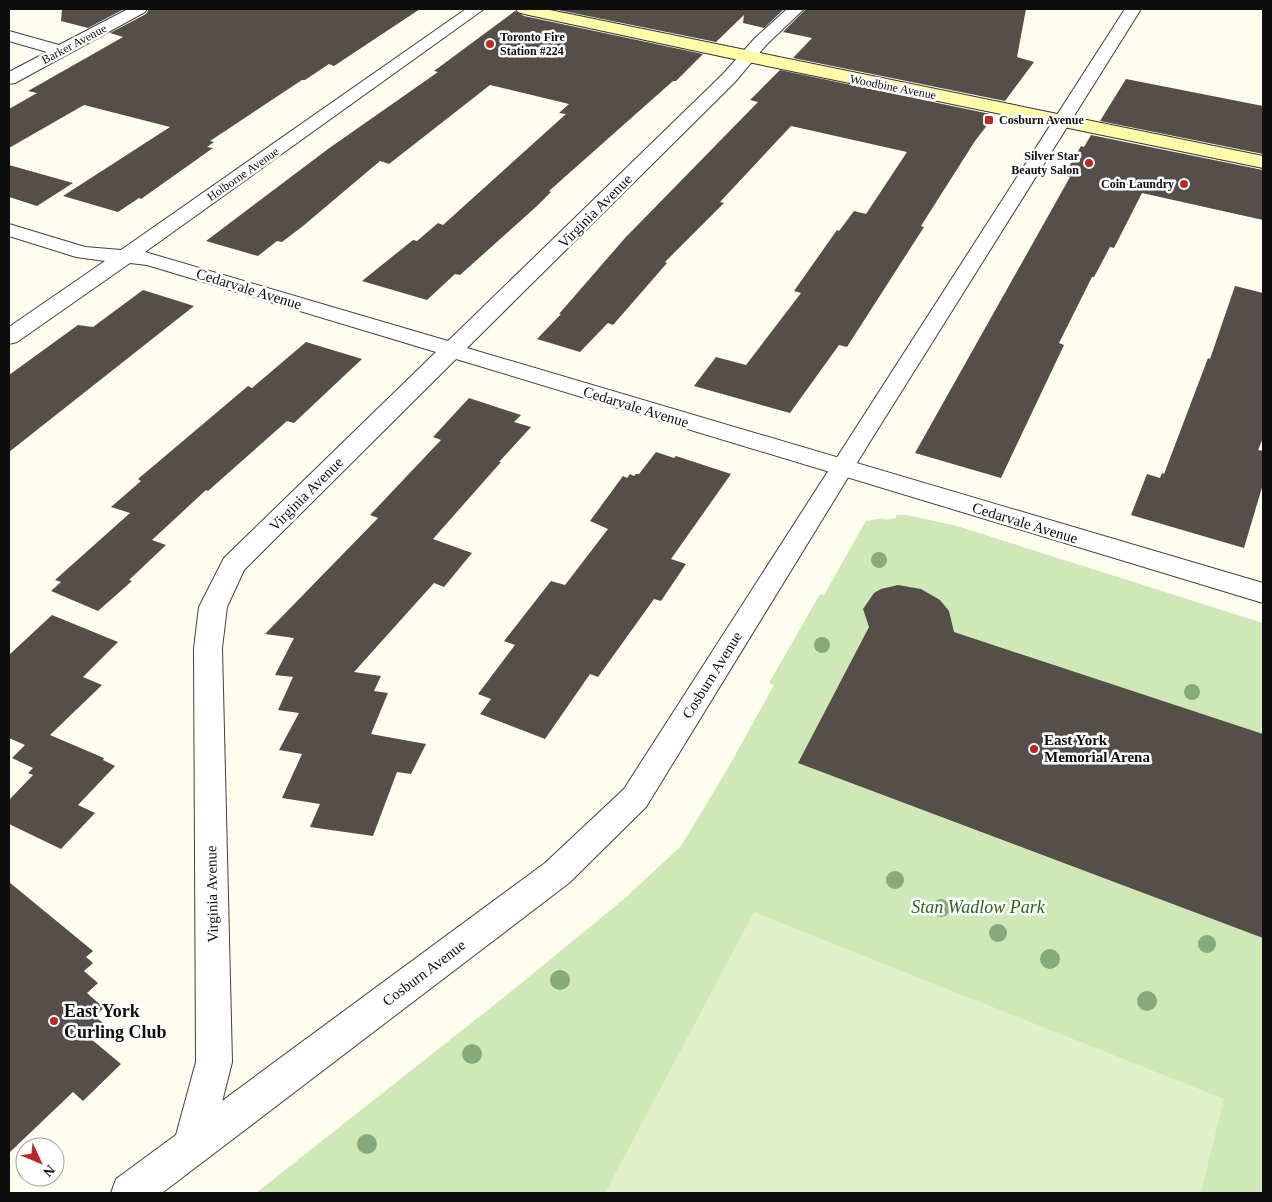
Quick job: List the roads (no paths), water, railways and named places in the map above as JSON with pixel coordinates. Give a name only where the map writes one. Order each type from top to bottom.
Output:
[{"type":"main road","name":"Woodbine Avenue","points":[[524,9],[748,57],[1263,162]]},
{"type":"street","name":"Barker Avenue","points":[[9,79],[139,9]]},
{"type":"street","name":"Holborne Avenue","points":[[9,336],[476,9]]},
{"type":"street","name":"Virginia Avenue","points":[[192,1146],[214,1062],[208,648],[213,607],[233,565],[730,78],[761,41],[796,9]]},
{"type":"street","name":"Cosburn Avenue","points":[[130,1193],[557,873],[635,798],[1133,9]]},
{"type":"street","points":[[9,36],[61,51]]},
{"type":"street","name":"Cedarvale Avenue","points":[[9,230],[83,253],[149,259],[841,469],[1263,593]]},
{"type":"place","name":"Toronto Fire Station #224","points":[[490,44]]},
{"type":"place","name":"Cosburn Avenue","points":[[989,120]]},
{"type":"place","name":"Silver Star Beauty Salon","points":[[1089,163]]},
{"type":"place","name":"Coin Laundry","points":[[1184,184]]},
{"type":"place","name":"East York Memorial Arena","points":[[1034,749]]},
{"type":"place","name":"East York Curling Club","points":[[54,1021]]},
{"type":"park label","name":"Stan Wadlow Park","points":[[978,907]]}]
